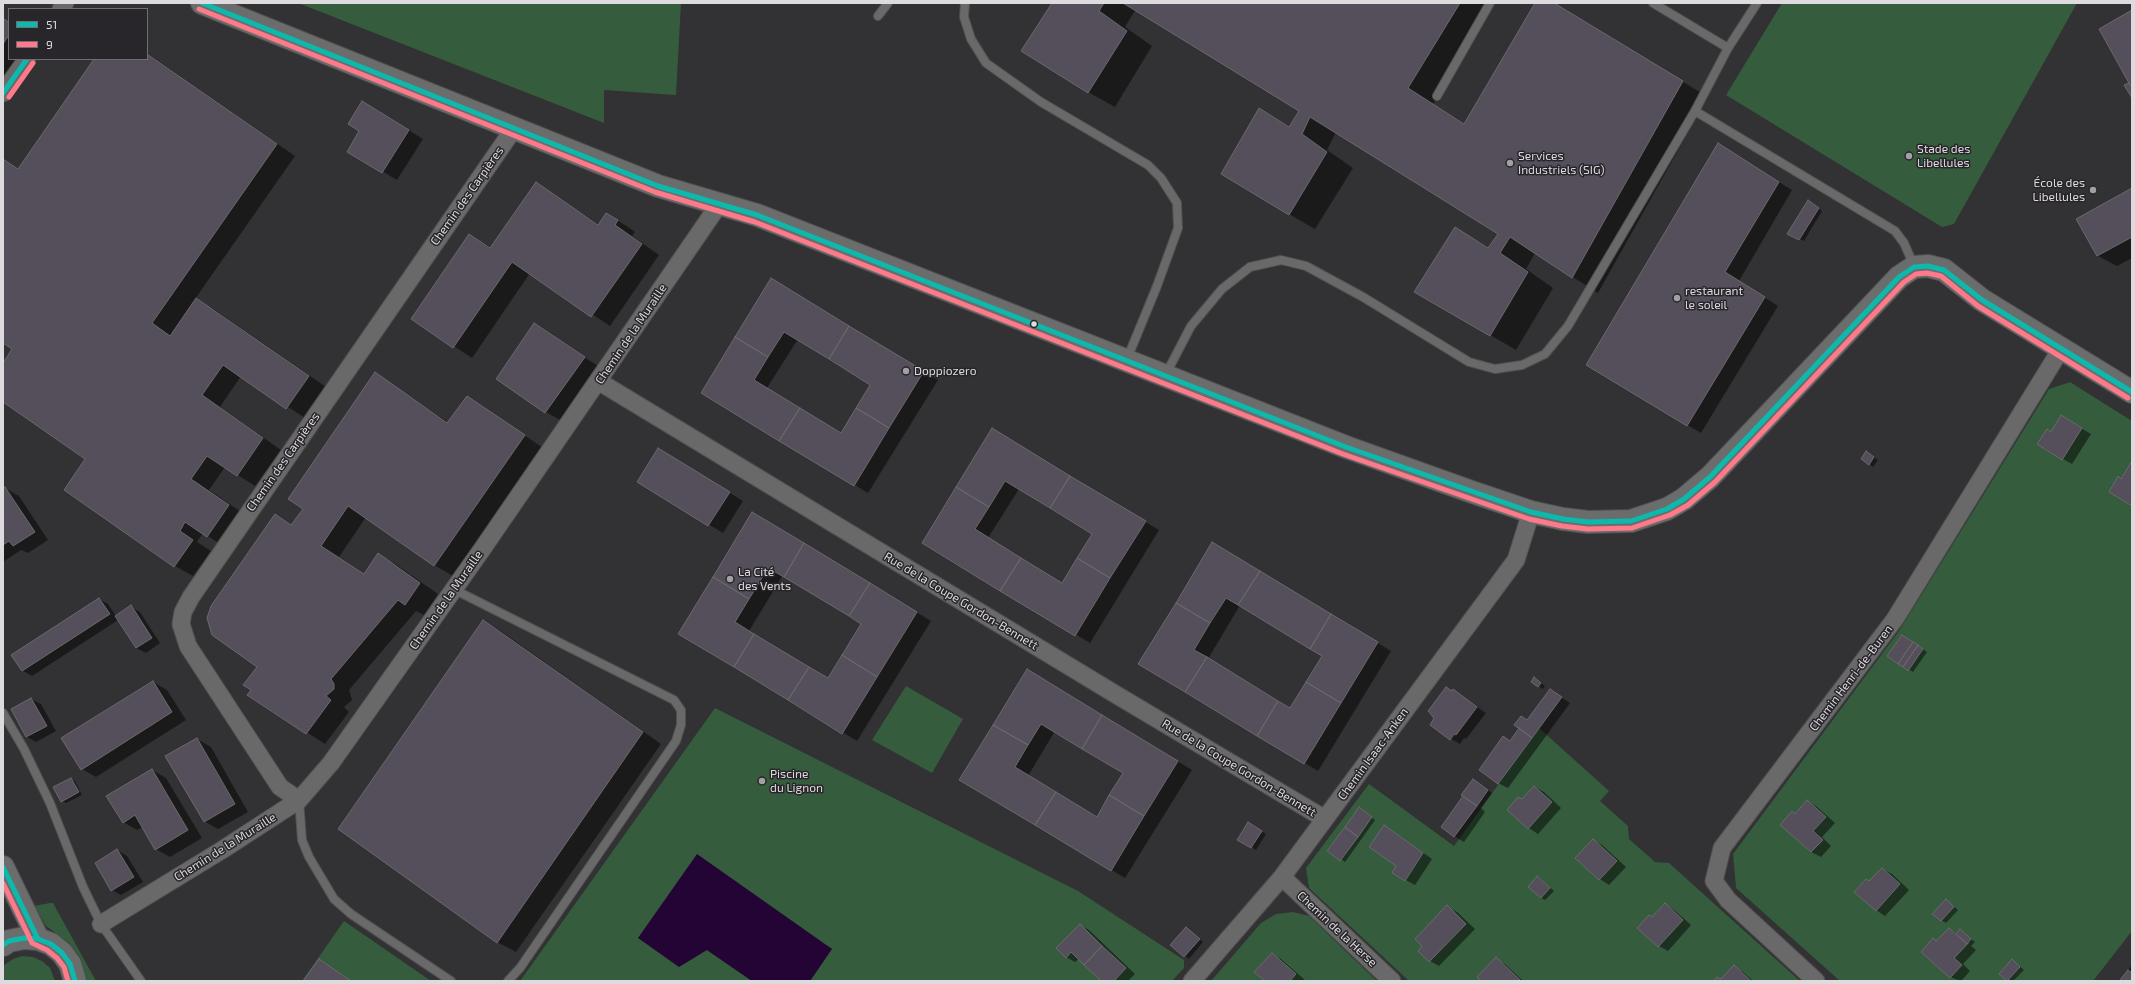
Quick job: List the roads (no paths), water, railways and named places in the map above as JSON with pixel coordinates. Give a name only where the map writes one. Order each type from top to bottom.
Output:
[{"type":"street","points":[[202,3],[658,186],[757,215],[1417,474],[1531,512],[1588,522],[1612,522],[1648,517],[1667,509],[1684,499],[1710,477],[1899,277],[1914,267],[1928,266],[1944,270],[1982,300],[2132,392]]},
{"type":"street","points":[[3,93],[26,60]]},
{"type":"street","name":"Chemin des Carpières","points":[[299,800],[280,787],[188,646],[181,624],[183,612],[191,597],[514,127]]},
{"type":"street","name":"Chemin de la Muraille","points":[[101,924],[209,858],[299,800],[332,763],[720,203]]},
{"type":"street","name":"Chemin Henri-de-Buren","points":[[1816,981],[1728,900],[1714,881],[1722,848],[1895,619],[2061,349]]},
{"type":"street","name":"Rue de la Coupe Gordon-Bennett","points":[[598,381],[1115,694],[1325,819]]},
{"type":"street","name":"Chemin Isaac-Anken","points":[[1192,981],[1282,877],[1516,560],[1531,512]]},
{"type":"street","points":[[3,867],[38,939]]},
{"type":"street","name":"Chemin de la Herse","points":[[1282,877],[1392,981]]},
{"type":"street","points":[[3,944],[9,941],[24,938],[38,939],[51,944],[62,953],[70,964],[75,981]]},
{"type":"lane","points":[[878,16],[888,3]]},
{"type":"lane","points":[[965,3],[964,17],[971,39],[986,63],[1041,102],[1148,165],[1161,178],[1177,203],[1178,228],[1157,286],[1127,360]]},
{"type":"lane","points":[[1437,96],[1490,3]]},
{"type":"lane","points":[[1653,3],[1728,48]]},
{"type":"lane","points":[[1165,375],[1191,326],[1222,289],[1250,267],[1281,260],[1306,266],[1363,297],[1469,362],[1495,369],[1522,365],[1545,354],[1568,326],[1695,111],[1728,48],[1756,3]]},
{"type":"lane","points":[[1695,111],[1895,231],[1904,243],[1914,267]]},
{"type":"lane","points":[[453,589],[674,700],[681,710],[681,724],[676,741],[520,968],[508,981]]},
{"type":"lane","points":[[3,713],[24,749],[50,803],[83,887],[101,924],[141,981]]},
{"type":"lane","points":[[299,800],[302,840],[309,856],[334,899],[351,914],[451,981]]},
{"type":"place","name":"Stade des Libellules","points":[[1909,156]]},
{"type":"place","name":"Services Industriels (SIG)","points":[[1510,163]]},
{"type":"place","name":"École des Libellules","points":[[2093,190]]},
{"type":"place","name":"restaurant le soleil","points":[[1677,298]]},
{"type":"place","name":"Doppiozero","points":[[906,371]]},
{"type":"place","name":"La Cité des Vents","points":[[730,579]]},
{"type":"place","name":"Piscine du Lignon","points":[[762,781]]}]
